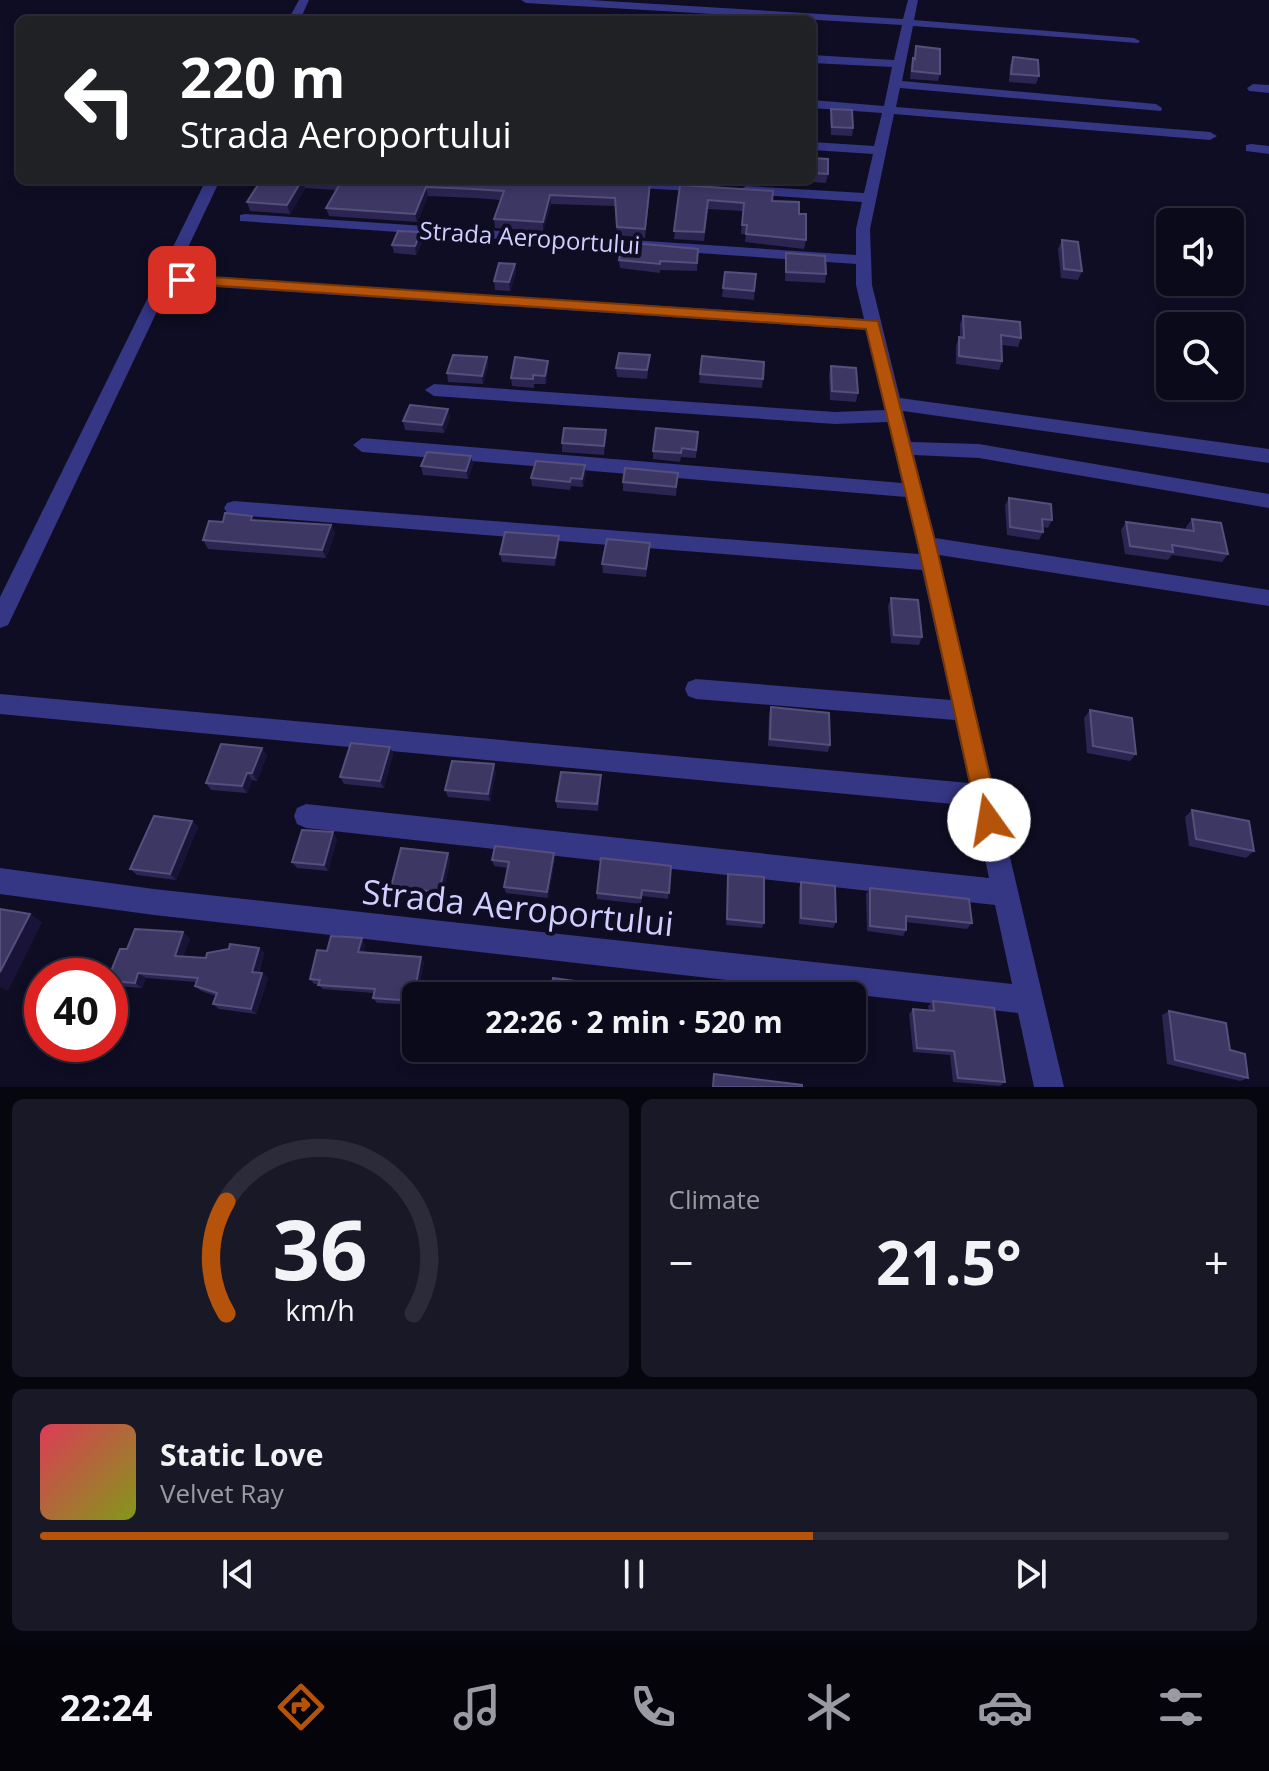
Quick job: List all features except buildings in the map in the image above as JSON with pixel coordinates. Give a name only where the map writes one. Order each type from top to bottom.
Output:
[{"type":"street","points":[[526,0],[804,16]]},
{"type":"street","points":[[913,0],[868,198],[862,260],[872,325],[929,554],[1049,1087]]},
{"type":"street","points":[[816,17],[1134,41]]},
{"type":"street","points":[[816,60],[897,74],[1156,108]]},
{"type":"street","points":[[1253,88],[1269,89]]},
{"type":"street","points":[[816,104],[1210,136]]},
{"type":"street","points":[[816,146],[879,150]]},
{"type":"street","points":[[1251,148],[1269,150]]},
{"type":"street","points":[[0,619],[211,184]]},
{"type":"street","points":[[640,184],[868,198]]},
{"type":"street","name":"Strada Aeroportului","points":[[245,218],[862,260]]},
{"type":"street","points":[[165,279],[872,325]]},
{"type":"street","points":[[434,390],[835,418],[893,410],[1269,456]]},
{"type":"street","points":[[362,445],[913,491]]},
{"type":"street","points":[[902,448],[979,451],[1269,501]]},
{"type":"street","points":[[234,508],[929,554],[1269,598]]},
{"type":"street","points":[[696,689],[964,711]]},
{"type":"street","points":[[0,704],[983,796]]},
{"type":"street","points":[[306,816],[1006,893]]},
{"type":"street","name":"Strada Aeroportului","points":[[0,881],[154,902],[1029,1000]]},
{"type":"route","points":[[182,280],[872,325],[927,545],[989,820]]}]
